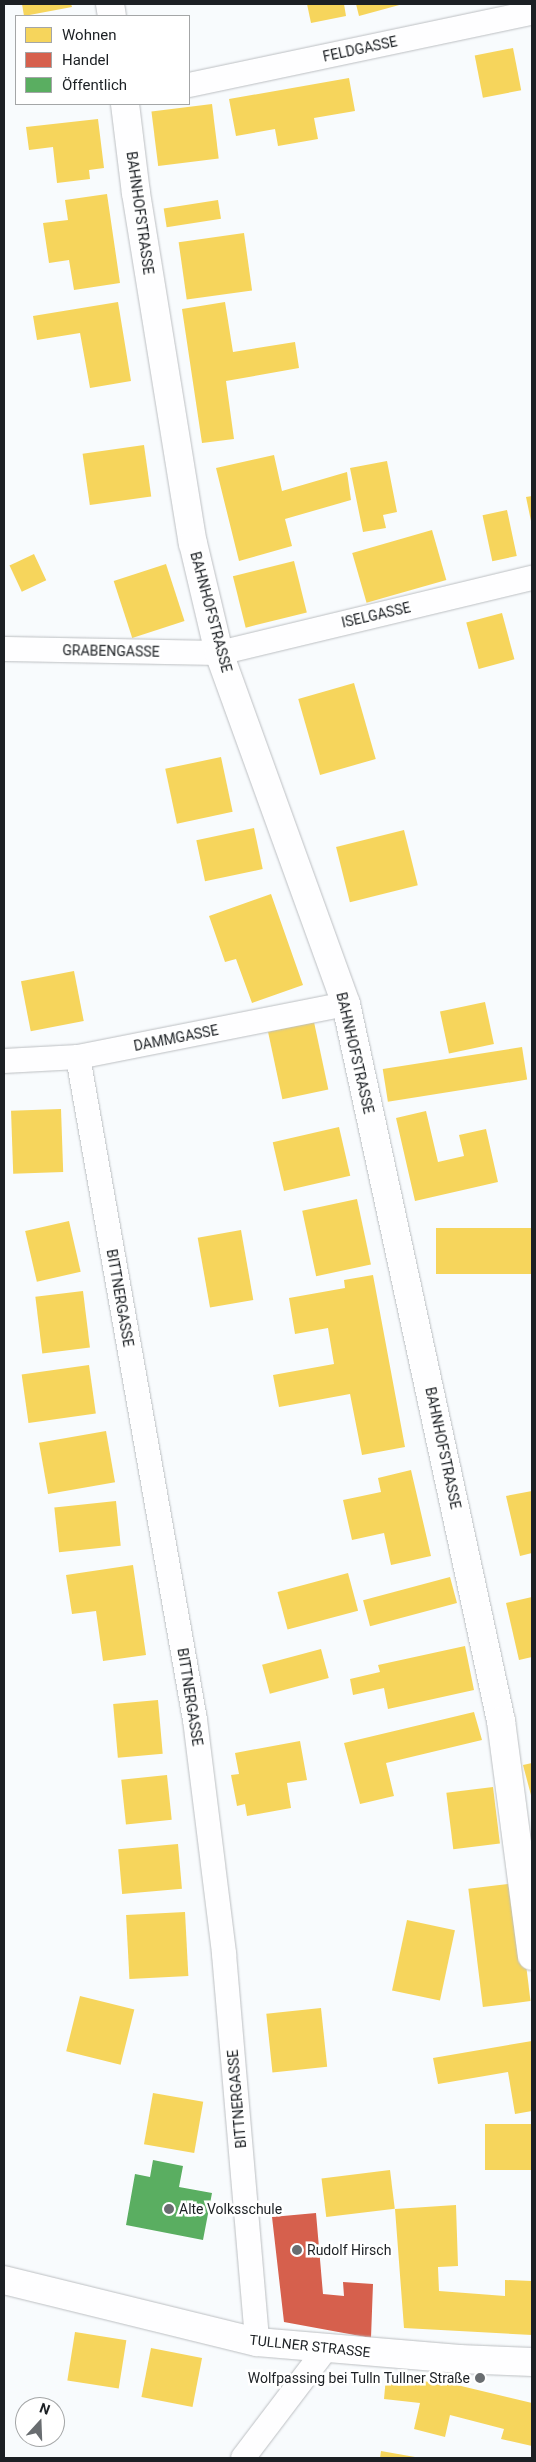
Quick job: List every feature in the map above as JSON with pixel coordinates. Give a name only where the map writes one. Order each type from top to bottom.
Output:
[{"type":"street","name":"FELDGASSE","points":[[190,85],[532,13]]},
{"type":"street","name":"BAHNHOFSTRASSE","points":[[125,105],[136,193],[192,543],[219,653],[346,1004],[501,1721],[532,1956]]},
{"type":"street","name":"ISELGASSE","points":[[219,653],[532,578]]},
{"type":"street","name":"GRABENGASSE","points":[[4,649],[219,653]]},
{"type":"street","name":"DAMMGASSE","points":[[4,1061],[78,1057],[346,1004]]},
{"type":"street","name":"BITTNERGASSE","points":[[78,1057],[195,1720],[224,1954],[257,2342]]},
{"type":"street","name":"TULLNER STRASSE","points":[[4,2280],[257,2342],[325,2350],[532,2362]]},
{"type":"street","points":[[243,2458],[325,2350]]},
{"type":"building: Wohnen","points":[[22,4],[71,4],[72,7],[29,15],[24,15]]},
{"type":"building: Wohnen","points":[[307,4],[344,4],[346,16],[311,23]]},
{"type":"building: Wohnen","points":[[356,4],[403,4],[359,16]]},
{"type":"building: Wohnen","points":[[513,48],[521,90],[483,98],[475,55]]},
{"type":"building: Wohnen","points":[[349,78],[355,111],[314,118],[318,139],[278,146],[275,129],[236,136],[229,99]]},
{"type":"building: Wohnen","points":[[212,104],[219,159],[158,166],[151,111]]},
{"type":"building: Wohnen","points":[[98,119],[104,168],[89,170],[90,179],[57,183],[53,147],[29,150],[26,127]]},
{"type":"building: Wohnen","points":[[107,194],[120,283],[74,290],[69,260],[49,263],[43,223],[68,220],[65,200]]},
{"type":"building: Wohnen","points":[[218,200],[221,219],[167,227],[164,209]]},
{"type":"building: Wohnen","points":[[244,233],[252,290],[187,300],[179,242]]},
{"type":"building: Wohnen","points":[[118,302],[131,381],[90,388],[80,333],[37,340],[33,316]]},
{"type":"building: Wohnen","points":[[225,302],[233,352],[295,342],[299,368],[226,381],[234,439],[202,443],[182,309]]},
{"type":"building: Wohnen","points":[[144,445],[151,496],[90,505],[83,454]]},
{"type":"building: Wohnen","points":[[274,455],[282,491],[347,472],[351,500],[285,519],[292,546],[239,561],[216,468]]},
{"type":"building: Wohnen","points":[[387,461],[397,512],[383,515],[386,528],[363,532],[350,468]]},
{"type":"building: Wohnen","points":[[532,496],[532,521],[531,521],[526,497]]},
{"type":"building: Wohnen","points":[[507,510],[517,556],[492,561],[483,515]]},
{"type":"building: Wohnen","points":[[432,530],[446,580],[367,603],[352,553]]},
{"type":"building: Wohnen","points":[[34,554],[46,580],[22,592],[10,565]]},
{"type":"building: Wohnen","points":[[294,561],[307,612],[246,628],[233,576]]},
{"type":"building: Wohnen","points":[[166,564],[185,621],[132,638],[114,581]]},
{"type":"building: Wohnen","points":[[502,613],[514,659],[479,669],[466,623]]},
{"type":"building: Wohnen","points":[[354,683],[376,759],[320,775],[298,699]]},
{"type":"building: Wohnen","points":[[221,757],[233,812],[177,824],[165,769]]},
{"type":"building: Wohnen","points":[[254,828],[263,869],[205,881],[196,840]]},
{"type":"building: Wohnen","points":[[404,830],[418,885],[350,902],[336,847]]},
{"type":"building: Wohnen","points":[[271,894],[303,985],[252,1003],[236,959],[225,962],[209,916]]},
{"type":"building: Wohnen","points":[[74,971],[84,1021],[31,1031],[21,981]]},
{"type":"building: Wohnen","points":[[485,1002],[494,1044],[449,1054],[440,1012]]},
{"type":"building: Wohnen","points":[[314,1022],[328,1089],[282,1099],[268,1032]]},
{"type":"building: Wohnen","points":[[522,1047],[527,1080],[388,1102],[383,1069]]},
{"type":"building: Wohnen","points":[[61,1109],[63,1172],[13,1174],[11,1111]]},
{"type":"building: Wohnen","points":[[426,1111],[438,1162],[464,1156],[459,1135],[486,1129],[498,1182],[415,1201],[396,1118]]},
{"type":"building: Wohnen","points":[[339,1127],[350,1176],[284,1191],[273,1142]]},
{"type":"building: Wohnen","points":[[357,1199],[371,1265],[316,1276],[302,1211]]},
{"type":"building: Wohnen","points":[[69,1221],[81,1272],[37,1282],[25,1231]]},
{"type":"building: Wohnen","points":[[436,1228],[532,1228],[532,1274],[436,1274]]},
{"type":"building: Wohnen","points":[[241,1230],[253,1300],[210,1308],[198,1238]]},
{"type":"building: Wohnen","points":[[373,1275],[405,1447],[362,1455],[350,1394],[279,1407],[273,1375],[334,1364],[328,1328],[295,1334],[289,1298],[345,1288],[344,1280]]},
{"type":"building: Wohnen","points":[[83,1291],[90,1348],[42,1353],[35,1297]]},
{"type":"building: Wohnen","points":[[89,1365],[96,1414],[28,1423],[22,1374]]},
{"type":"building: Wohnen","points":[[106,1431],[115,1482],[48,1494],[39,1443]]},
{"type":"building: Wohnen","points":[[411,1470],[431,1556],[391,1565],[384,1533],[352,1540],[343,1500],[381,1492],[378,1478]]},
{"type":"building: Wohnen","points":[[532,1491],[532,1553],[520,1556],[506,1496]]},
{"type":"building: Wohnen","points":[[116,1501],[121,1546],[59,1552],[54,1507]]},
{"type":"building: Wohnen","points":[[133,1565],[146,1655],[103,1661],[96,1611],[72,1614],[66,1575]]},
{"type":"building: Wohnen","points":[[348,1573],[358,1611],[288,1630],[277,1592]]},
{"type":"building: Wohnen","points":[[450,1577],[457,1603],[370,1626],[363,1600]]},
{"type":"building: Wohnen","points":[[532,1597],[532,1657],[519,1660],[506,1603]]},
{"type":"building: Wohnen","points":[[465,1646],[474,1690],[388,1709],[384,1688],[353,1695],[350,1679],[380,1672],[378,1665]]},
{"type":"building: Wohnen","points":[[321,1649],[329,1678],[270,1694],[262,1665]]},
{"type":"building: Wohnen","points":[[158,1700],[163,1754],[118,1758],[113,1704]]},
{"type":"building: Wohnen","points":[[474,1712],[482,1740],[386,1763],[394,1796],[360,1804],[344,1743]]},
{"type":"building: Wohnen","points":[[300,1741],[307,1780],[287,1783],[291,1808],[247,1816],[245,1804],[237,1806],[231,1775],[239,1774],[235,1753]]},
{"type":"building: Wohnen","points":[[532,1763],[532,1799],[523,1765]]},
{"type":"building: Wohnen","points":[[167,1775],[172,1820],[126,1825],[121,1780]]},
{"type":"building: Wohnen","points":[[493,1787],[500,1844],[453,1849],[446,1793]]},
{"type":"building: Wohnen","points":[[178,1844],[182,1889],[122,1894],[118,1849]]},
{"type":"building: Wohnen","points":[[516,1883],[531,2001],[483,2007],[468,1889]]},
{"type":"building: Wohnen","points":[[185,1912],[188,1976],[129,1979],[126,1915]]},
{"type":"building: Wohnen","points":[[407,1920],[455,1930],[440,2001],[392,1990]]},
{"type":"building: Wohnen","points":[[80,1996],[134,2010],[121,2065],[66,2051]]},
{"type":"building: Wohnen","points":[[321,2008],[327,2067],[272,2072],[266,2014]]},
{"type":"building: Wohnen","points":[[532,2041],[532,2111],[515,2114],[508,2072],[438,2084],[433,2058]]},
{"type":"building: Wohnen","points":[[153,2093],[203,2102],[194,2153],[144,2144]]},
{"type":"building: Wohnen","points":[[485,2124],[532,2124],[532,2170],[485,2170]]},
{"type":"building: Wohnen","points":[[390,2170],[395,2209],[326,2217],[322,2178]]},
{"type":"building: Wohnen","points":[[456,2205],[458,2266],[438,2267],[439,2291],[505,2296],[505,2280],[532,2281],[532,2335],[404,2328],[395,2209]]},
{"type":"building: Wohnen","points":[[75,2332],[126,2340],[119,2389],[67,2380]]},
{"type":"building: Wohnen","points":[[151,2348],[202,2358],[193,2407],[141,2397]]},
{"type":"building: Wohnen","points":[[386,2377],[457,2385],[532,2403],[532,2446],[501,2439],[504,2429],[450,2415],[445,2437],[414,2429],[420,2403],[384,2399]]},
{"type":"building: Wohnen","points":[[381,2451],[415,2457],[415,2458],[380,2458]]},
{"type":"building: Handel","name":"Rudolf Hirsch","points":[[316,2213],[323,2294],[344,2296],[343,2282],[373,2284],[371,2338],[284,2322],[272,2217]]},
{"type":"building: Öffentlich","name":"Alte Volksschule","points":[[153,2160],[183,2166],[179,2187],[212,2193],[203,2240],[126,2225],[135,2174],[150,2177]]},
{"type":"place","name":"Alte Volksschule","points":[[169,2209]]},
{"type":"place","name":"Rudolf Hirsch","points":[[297,2250]]},
{"type":"place","name":"Wolfpassing bei Tulln Tullner Straße","points":[[480,2378]]}]
